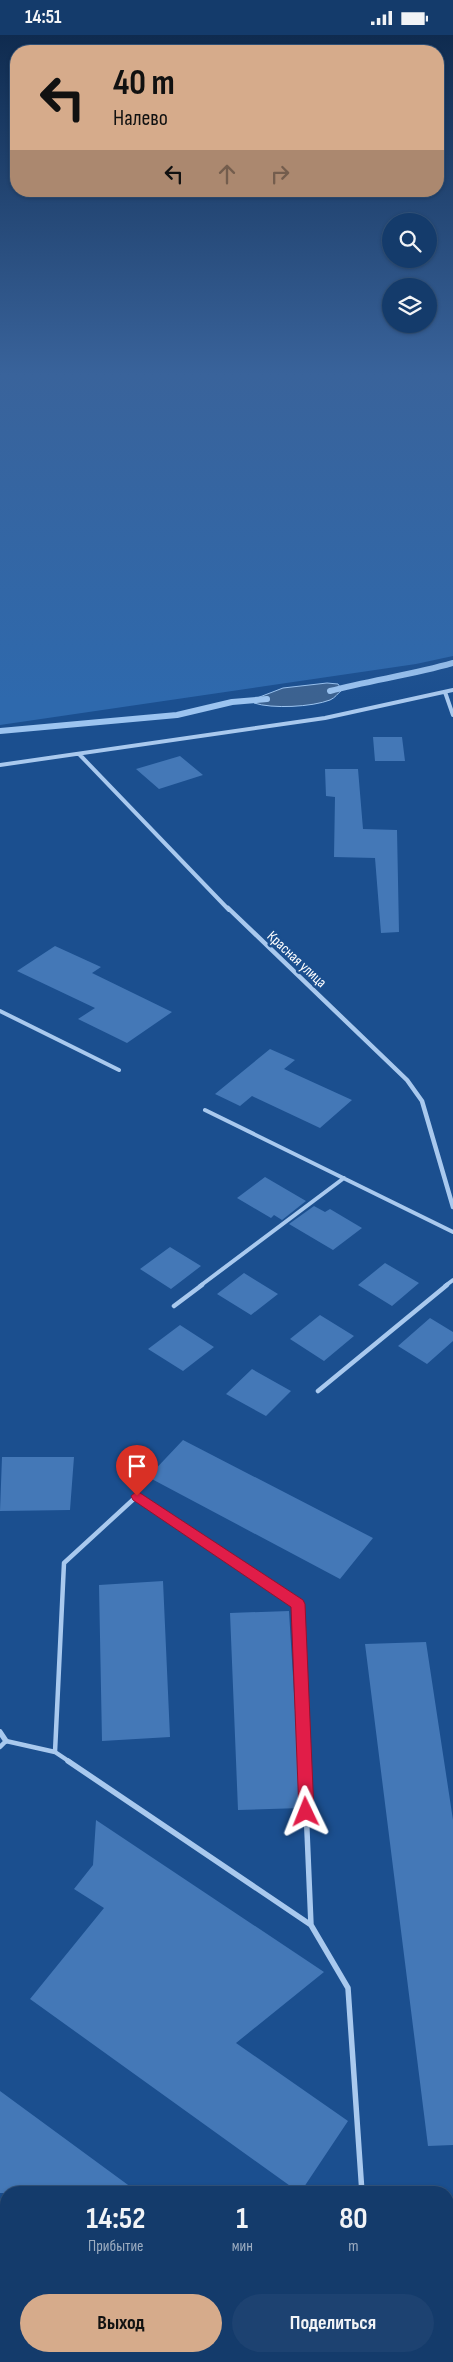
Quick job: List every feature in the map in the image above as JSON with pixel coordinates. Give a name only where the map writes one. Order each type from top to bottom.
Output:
[{"type":"street","points":[[0,765],[324,717],[453,690]]},
{"type":"street","points":[[445,692],[453,715]]},
{"type":"street","name":"Красная улица","points":[[80,754],[254,937],[408,1080],[422,1101],[453,1207]]},
{"type":"street","points":[[0,1732],[6,1741]]},
{"type":"lane","points":[[0,1011],[119,1069]]},
{"type":"lane","points":[[205,1110],[453,1231]]},
{"type":"lane","points":[[174,1306],[344,1178]]},
{"type":"lane","points":[[318,1391],[453,1280]]},
{"type":"lane","points":[[54,1752],[64,1563],[137,1496],[298,1604],[311,1925]]},
{"type":"lane","points":[[0,1747],[6,1741],[54,1752],[311,1925],[348,1988],[362,2186]]},
{"type":"shaded area","points":[[0,484],[453,484],[453,656],[416,664],[0,725]]},
{"type":"shaded area","points":[[327,683],[338,684],[342,690],[332,699],[322,702],[303,706],[281,707],[254,703],[257,698],[283,688]]},
{"type":"building","points":[[373,737],[402,737],[405,761],[375,761]]},
{"type":"building","points":[[180,756],[203,775],[159,789],[136,769]]},
{"type":"building","points":[[325,769],[358,769],[363,829],[397,830],[399,932],[381,933],[375,858],[334,857],[335,797],[326,796]]},
{"type":"building","points":[[55,946],[101,967],[92,973],[172,1012],[127,1043],[78,1019],[95,1008],[17,971]]},
{"type":"building","points":[[270,1049],[295,1060],[284,1069],[352,1100],[320,1128],[252,1096],[240,1106],[215,1094]]},
{"type":"building","points":[[265,1177],[306,1201],[282,1220],[274,1215],[271,1218],[237,1198]]},
{"type":"building","points":[[314,1206],[325,1212],[330,1209],[362,1228],[333,1250],[289,1224]]},
{"type":"building","points":[[170,1247],[201,1266],[171,1289],[140,1269]]},
{"type":"building","points":[[385,1263],[419,1283],[392,1306],[358,1285]]},
{"type":"building","points":[[244,1273],[278,1294],[251,1315],[217,1294]]},
{"type":"building","points":[[320,1315],[354,1336],[324,1361],[290,1339]]},
{"type":"building","points":[[430,1318],[453,1332],[453,1341],[427,1364],[398,1346]]},
{"type":"building","points":[[180,1325],[214,1347],[183,1371],[148,1349]]},
{"type":"building","points":[[252,1369],[291,1391],[266,1416],[226,1394]]},
{"type":"building","points":[[183,1440],[373,1538],[340,1579],[148,1477]]},
{"type":"building","points":[[2,1457],[74,1457],[70,1510],[0,1511]]},
{"type":"building","points":[[163,1581],[170,1737],[102,1741],[99,1585]]},
{"type":"building","points":[[289,1611],[301,1808],[238,1810],[230,1613]]},
{"type":"building","points":[[426,1642],[453,1820],[453,2145],[428,2146],[365,1644]]},
{"type":"building","points":[[96,1820],[324,1972],[236,2043],[348,2121],[305,2186],[290,2186],[30,1999],[104,1908],[74,1889],[93,1865]]},
{"type":"building","points":[[0,2091],[129,2186],[0,2186]]},
{"type":"waterway","points":[[330,691],[453,663]]},
{"type":"waterway","points":[[0,731],[177,715],[232,702],[267,699]]},
{"type":"route","points":[[137,1496],[298,1604],[306,1812]]}]
